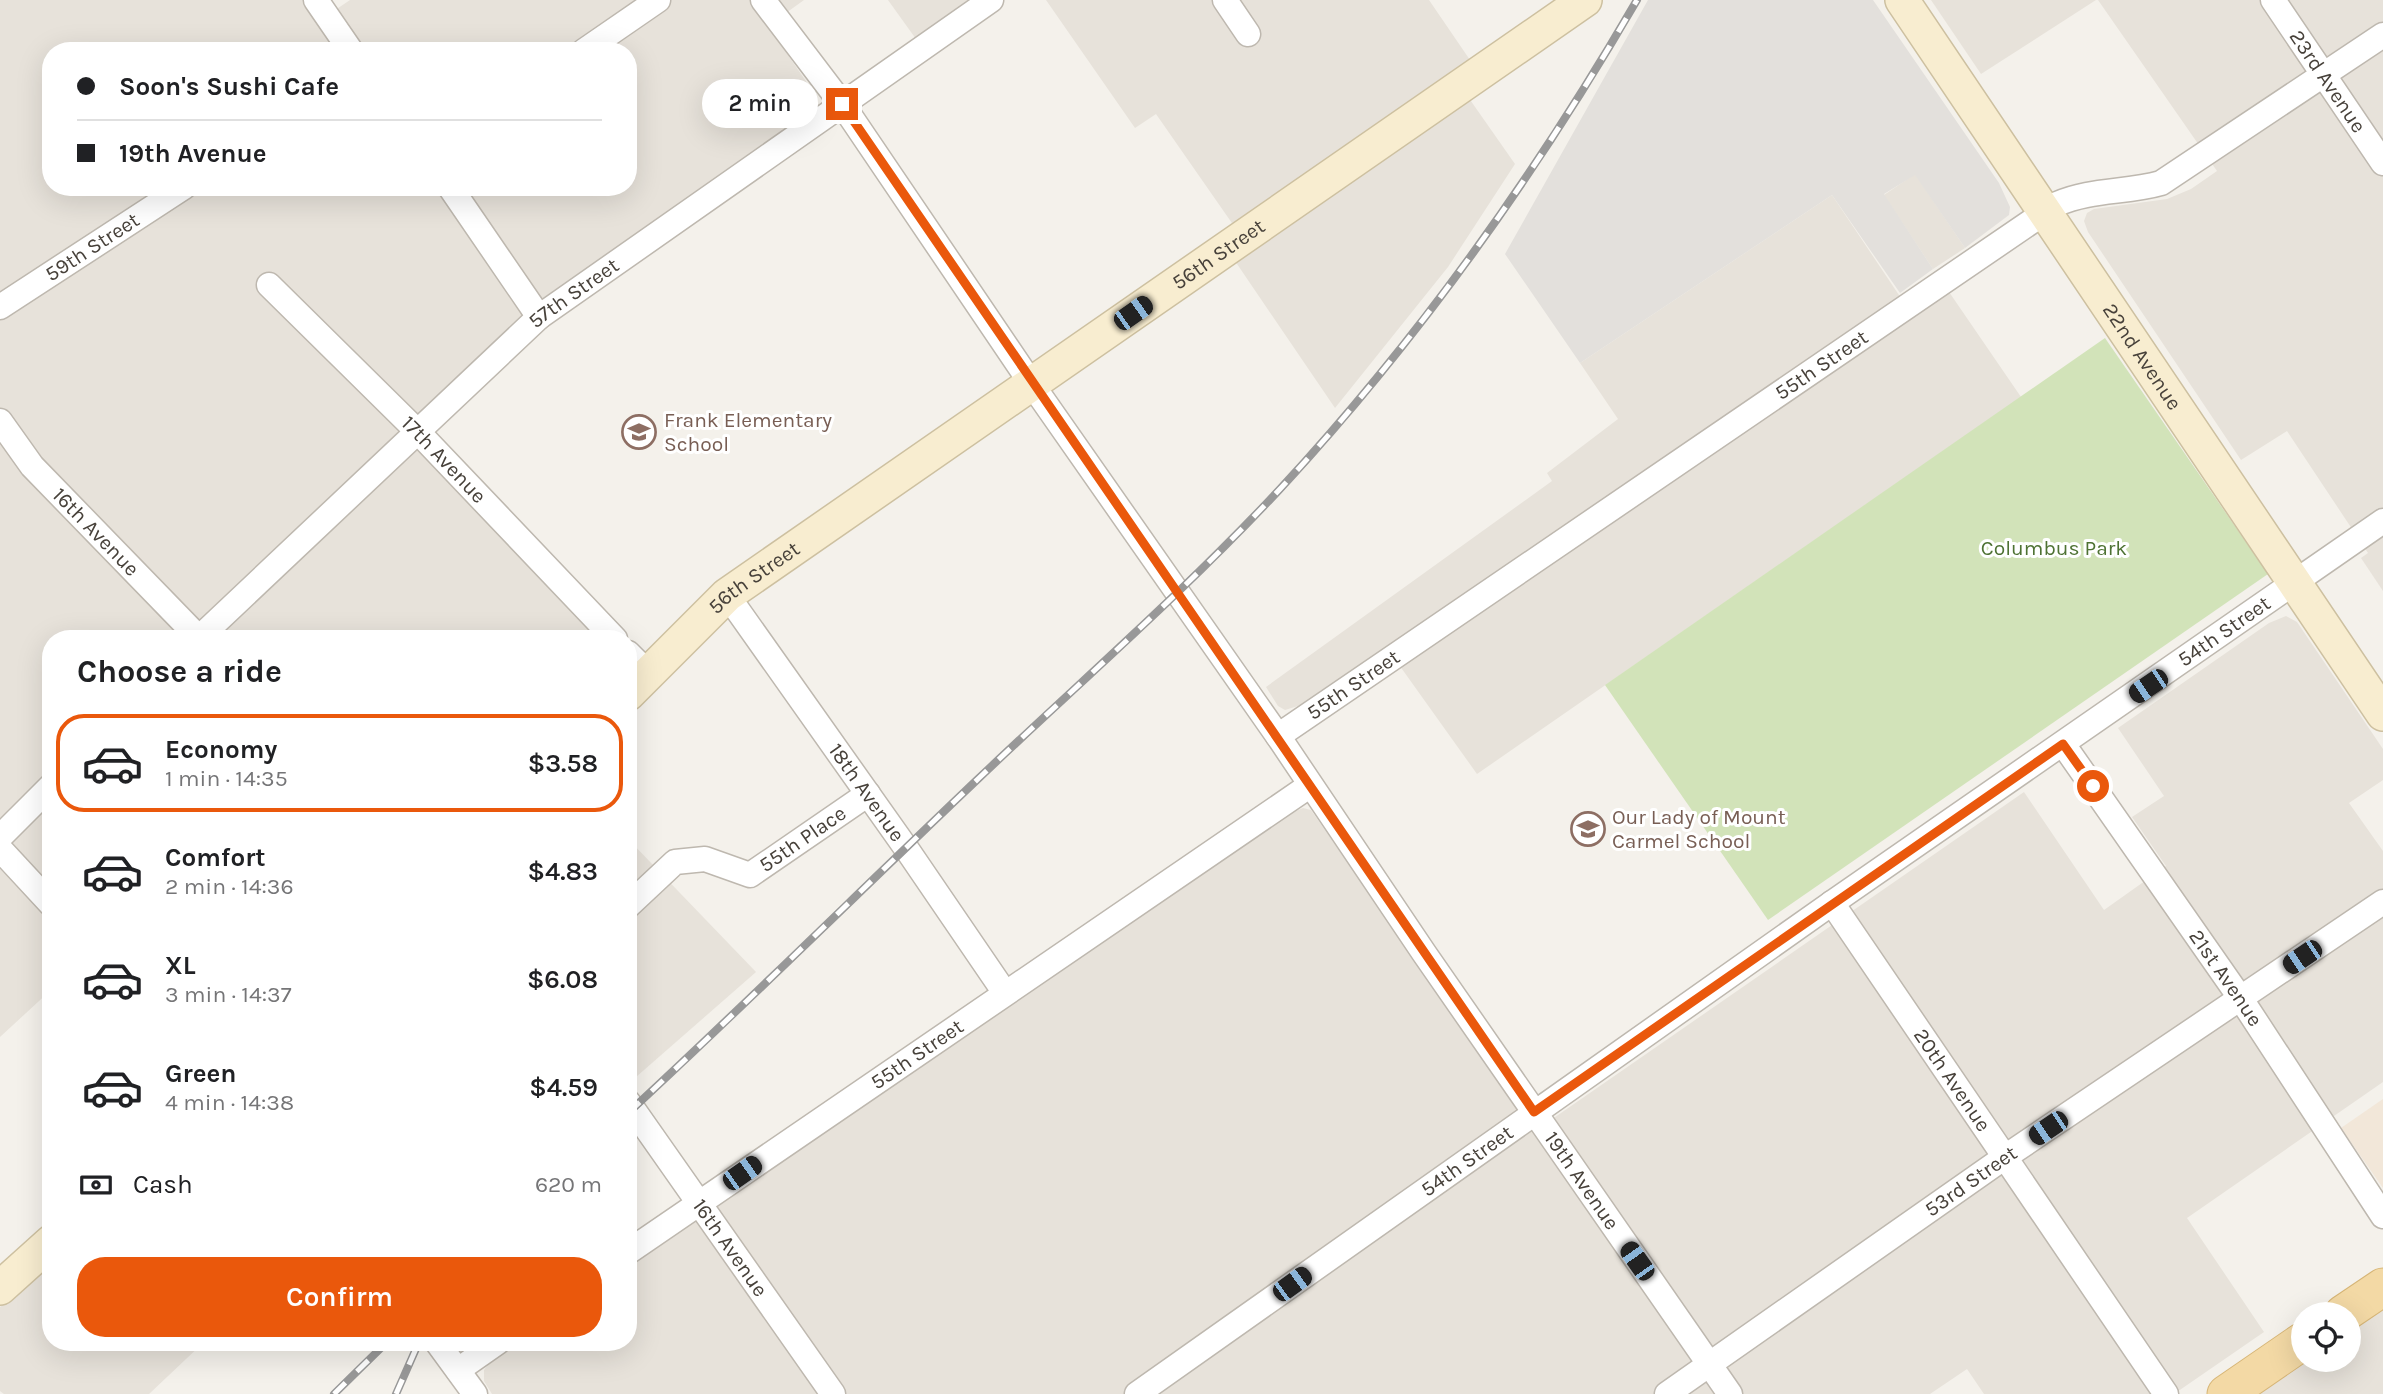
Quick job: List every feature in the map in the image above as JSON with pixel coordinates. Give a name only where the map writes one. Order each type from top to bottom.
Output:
[{"type":"main road","points":[[2361,1302],[2383,1287]]},
{"type":"main road","points":[[2226,1394],[2291,1349]]},
{"type":"street","points":[[316,0],[345,42]]},
{"type":"street","points":[[597,42],[658,0]]},
{"type":"street","name":"19th Avenue","points":[[763,0],[842,104],[1031,383],[1278,736],[1309,786],[1730,1394]]},
{"type":"street","name":"57th Street","points":[[208,630],[539,317],[991,0]]},
{"type":"street","points":[[1225,0],[1248,34]]},
{"type":"street","name":"56th Street","points":[[637,672],[727,595],[1585,0]]},
{"type":"street","name":"22nd Avenue","points":[[1902,0],[2383,714]]},
{"type":"street","name":"23rd Avenue","points":[[2273,0],[2383,163]]},
{"type":"street","name":"55th Street","points":[[1278,736],[2057,204],[2085,194],[2161,183],[2383,35]]},
{"type":"street","name":"59th Street","points":[[0,307],[170,196]]},
{"type":"street","points":[[456,196],[539,317]]},
{"type":"street","name":"17th Avenue","points":[[269,285],[417,431],[606,630]]},
{"type":"street","name":"16th Avenue","points":[[0,421],[32,466],[190,630]]},
{"type":"street","name":"54th Street","points":[[1137,1394],[1832,903],[2383,521]]},
{"type":"street","name":"18th Avenue","points":[[727,595],[1005,993]]},
{"type":"street","name":"21st Avenue","points":[[2063,744],[2241,999],[2383,1216]]},
{"type":"street","name":"55th Street","points":[[637,1246],[1309,786]]},
{"type":"street","name":"55th Place","points":[[637,898],[675,862],[705,859],[751,875],[868,794]]},
{"type":"street","points":[[0,837],[42,795]]},
{"type":"street","points":[[0,849],[42,894]]},
{"type":"street","name":"53rd Street","points":[[1667,1394],[2005,1157],[2383,902]]},
{"type":"street","name":"20th Avenue","points":[[1832,903],[2166,1394]]},
{"type":"street","name":"16th Avenue","points":[[637,1115],[833,1394]]},
{"type":"street","points":[[0,1288],[42,1250]]},
{"type":"street","points":[[444,1351],[475,1394]]},
{"type":"street","points":[[458,1370],[485,1351]]},
{"type":"shaded area","points":[[0,0],[304,0],[319,21],[350,0],[804,0],[768,26],[812,90],[813,97],[805,114],[791,127],[563,285],[521,318],[401,433],[590,630],[42,630],[42,998],[0,1037]]},
{"type":"shaded area","points":[[888,0],[973,0],[916,39]]},
{"type":"shaded area","points":[[1046,0],[1429,0],[1470,60],[1452,74],[1515,164],[1448,267],[1335,408],[1235,261],[1250,249],[1156,114],[1135,128]]},
{"type":"shaded area","points":[[1648,0],[1873,0],[1999,183],[2010,207],[2009,215],[1965,248],[1915,175],[1884,194],[1933,269],[1900,293],[1832,195],[1580,363],[1505,254]]},
{"type":"shaded area","points":[[1931,0],[2096,0],[1981,74]]},
{"type":"shaded area","points":[[2098,0],[2383,0],[2383,591],[2361,558],[2368,553],[2287,431],[2241,460],[2088,232],[2084,221],[2087,213],[2094,209],[2167,199],[2191,189],[2217,171]]},
{"type":"shaded area","points":[[1915,174],[1965,248],[1933,269],[1884,195]]},
{"type":"shaded area","points":[[1832,195],[1911,313],[1947,289],[2021,397],[1477,774],[1387,648],[1301,705],[1285,710],[1278,706],[1266,687],[1552,481],[1547,473],[1618,419],[1580,363]]},
{"type":"shaded area","points":[[2286,616],[2297,622],[2383,749],[2383,780],[2349,803],[2383,851],[2383,1082],[2187,1218],[2264,1332],[2174,1394],[1984,1394],[1967,1369],[1930,1394],[492,1394],[484,1381],[484,1370],[505,1351],[637,1351],[637,1261],[1291,813],[1303,808],[1311,810],[1535,1131],[2024,792],[2104,910],[2166,866],[2132,817],[2164,796],[2118,728],[2269,623]]},
{"type":"shaded area","points":[[637,848],[756,972],[637,1076]]},
{"type":"shaded area","points":[[2383,1099],[2383,1188],[2341,1128]]},
{"type":"shaded area","points":[[42,1268],[42,1351],[194,1351],[149,1394],[4,1394],[0,1391],[0,1307]]},
{"type":"shaded area","points":[[2383,1308],[2383,1394],[2259,1394],[2291,1372],[2361,1372],[2361,1324]]},
{"type":"green space","name":"Columbus Park","points":[[2105,338],[2268,574],[1768,920],[1605,685]]},
{"type":"railway","points":[[637,1105],[1170,600],[1244,527],[1331,433],[1427,315],[1516,192],[1637,0]]},
{"type":"railway","points":[[334,1394],[378,1351]]},
{"type":"railway","points":[[396,1394],[415,1351]]},
{"type":"place","name":"Frank Elementary School","points":[[639,432]]},
{"type":"place","name":"Our Lady of Mount Carmel School","points":[[1588,829]]},
{"type":"route","points":[[842,104],[1534,1112],[2063,744],[2093,786]]}]
